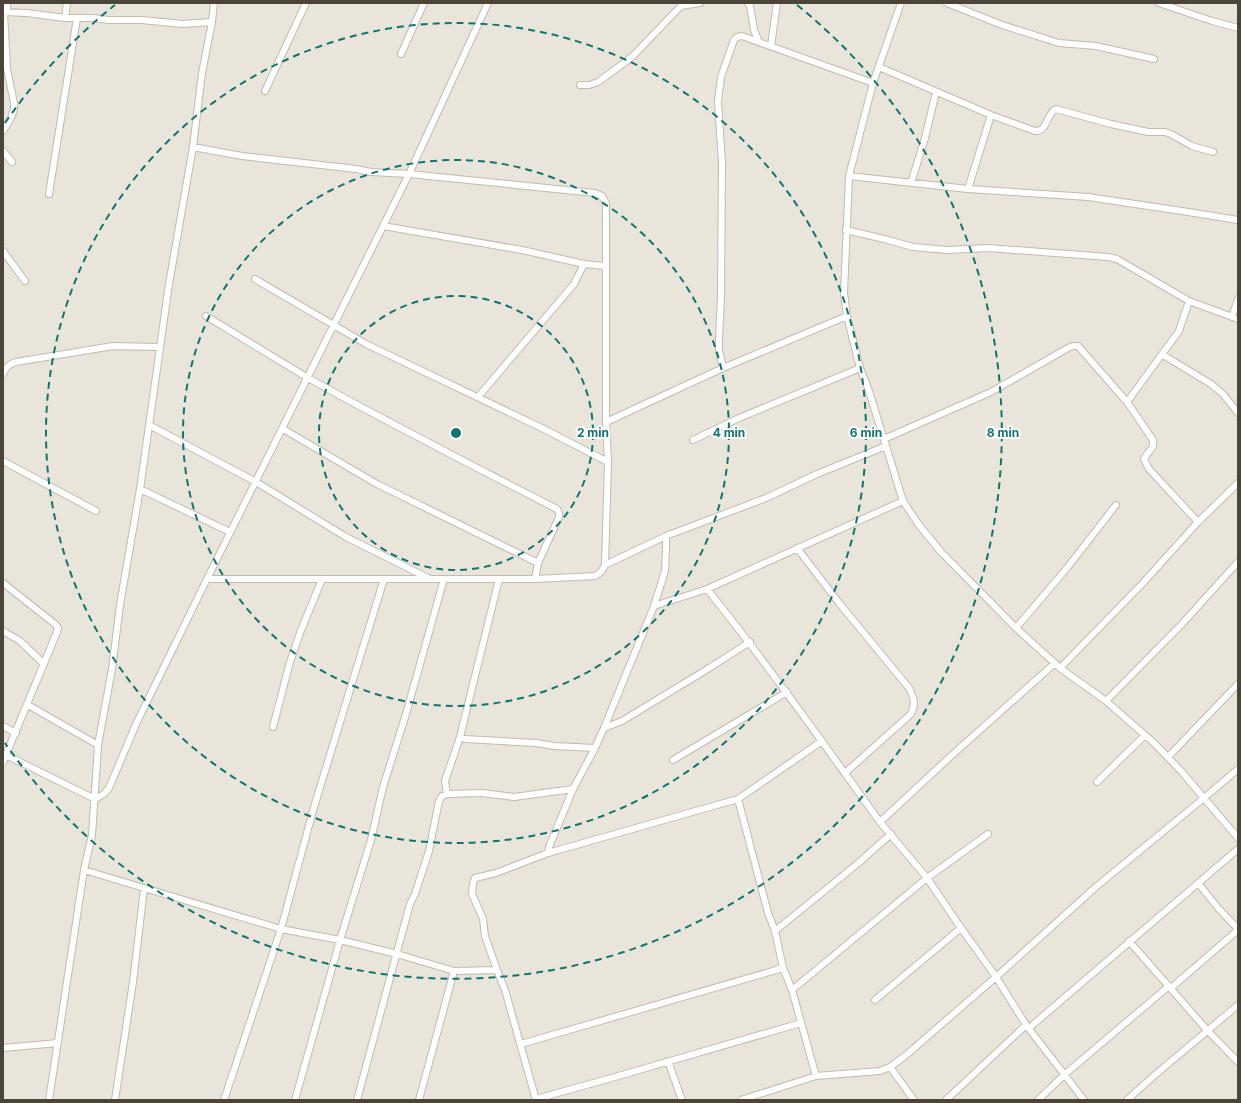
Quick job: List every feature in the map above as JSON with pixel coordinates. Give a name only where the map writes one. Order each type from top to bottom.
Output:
[{"type":"street","points":[[3,130],[11,118],[14,109],[14,103],[5,69],[5,12],[7,3]]},
{"type":"street","points":[[65,18],[67,3]]},
{"type":"street","points":[[49,1100],[84,870],[92,835],[98,745],[112,669],[120,605],[140,489],[168,284],[193,147],[202,73],[212,22],[214,3]]},
{"type":"street","points":[[265,91],[306,3]]},
{"type":"street","points":[[401,54],[424,3]]},
{"type":"street","points":[[95,799],[104,794],[112,782],[137,722],[409,174],[488,3]]},
{"type":"street","points":[[580,85],[589,85],[598,82],[633,56],[681,6],[700,3]]},
{"type":"street","points":[[748,3],[750,6],[754,30],[759,42]]},
{"type":"street","points":[[771,46],[777,3]]},
{"type":"street","points":[[901,3],[873,83],[849,176],[844,293],[847,316],[860,368],[868,388],[903,500],[919,524],[941,552],[1016,628],[1060,668],[1106,701],[1145,735],[1168,757],[1238,838]]},
{"type":"street","points":[[947,3],[1002,25],[1059,43],[1096,46],[1154,59]]},
{"type":"street","points":[[1159,3],[1238,28]]},
{"type":"street","points":[[5,12],[65,18],[142,20],[182,24],[212,22]]},
{"type":"street","points":[[49,194],[77,18]]},
{"type":"street","points":[[723,368],[719,351],[722,297],[722,187],[718,101],[722,77],[734,40],[737,37],[742,36],[873,83]]},
{"type":"street","points":[[879,67],[991,115],[1035,131],[1039,132],[1043,129],[1051,112],[1056,109],[1111,124],[1148,132],[1165,132],[1192,146],[1213,152]]},
{"type":"street","points":[[911,183],[925,138],[936,92]]},
{"type":"street","points":[[968,189],[991,115]]},
{"type":"street","points":[[193,147],[242,156],[371,172],[409,174],[595,193],[602,196],[606,203],[606,422],[608,462],[605,565],[601,572],[595,576],[535,579],[207,579]]},
{"type":"street","points":[[3,152],[12,162]]},
{"type":"street","points":[[849,176],[968,189],[1088,197],[1238,220]]},
{"type":"street","points":[[383,226],[522,250],[584,264],[605,266]]},
{"type":"street","points":[[846,230],[913,247],[947,250],[988,248],[1108,256],[1117,259],[1189,301],[1235,318],[1238,299]]},
{"type":"street","points":[[3,251],[24,281]]},
{"type":"street","points":[[478,397],[574,284],[584,264]]},
{"type":"street","points":[[255,279],[366,344],[478,397],[608,462]]},
{"type":"street","points":[[1127,402],[1163,355],[1179,331],[1189,301]]},
{"type":"street","points":[[206,316],[308,378],[456,458],[557,508],[559,517],[538,563],[535,579]]},
{"type":"street","points":[[606,422],[723,368],[847,316]]},
{"type":"street","points":[[3,374],[5,365],[16,362],[113,346],[160,347]]},
{"type":"street","points":[[884,439],[992,392],[1073,346],[1078,346],[1127,402],[1153,440],[1154,444],[1144,459],[1149,469],[1198,522]]},
{"type":"street","points":[[1163,355],[1211,384],[1223,394],[1238,413]]},
{"type":"street","points":[[693,440],[740,418],[860,368]]},
{"type":"street","points":[[149,425],[256,482],[346,537],[430,579]]},
{"type":"street","points":[[283,429],[377,484],[538,563]]},
{"type":"street","points":[[605,565],[666,536],[766,498],[817,474],[886,446]]},
{"type":"street","points":[[3,461],[96,512]]},
{"type":"street","points":[[1060,668],[1142,584],[1198,522],[1238,483]]},
{"type":"street","points":[[140,489],[230,532]]},
{"type":"street","points":[[654,606],[707,589],[903,500]]},
{"type":"street","points":[[1016,628],[1067,568],[1116,505]]},
{"type":"street","points":[[548,853],[549,847],[573,790],[604,728],[654,606],[665,571],[666,536]]},
{"type":"street","points":[[797,548],[839,603],[909,688],[914,698],[915,707],[911,714],[845,773]]},
{"type":"street","points":[[1106,701],[1181,625],[1238,562]]},
{"type":"street","points":[[273,727],[290,662],[322,579]]},
{"type":"street","points":[[224,1100],[281,929],[314,807],[384,579]]},
{"type":"street","points":[[295,1100],[340,940],[371,840],[383,787],[406,714],[444,579]]},
{"type":"street","points":[[447,794],[444,781],[460,737],[499,579]]},
{"type":"street","points":[[3,583],[58,628],[28,705],[3,762]]},
{"type":"street","points":[[707,589],[750,642],[880,822],[928,878],[996,977],[1027,1027],[1084,1100]]},
{"type":"street","points":[[3,631],[20,641],[44,664]]},
{"type":"street","points":[[604,728],[622,721],[750,642]]},
{"type":"street","points":[[880,822],[1055,663]]},
{"type":"street","points":[[1168,757],[1238,684]]},
{"type":"street","points":[[673,760],[787,692]]},
{"type":"street","points":[[28,705],[98,745]]},
{"type":"street","points":[[3,726],[16,732]]},
{"type":"street","points":[[1097,782],[1145,735]]},
{"type":"street","points":[[460,737],[465,739],[595,748]]},
{"type":"street","points":[[801,1023],[536,1099],[505,990],[485,936],[483,919],[472,894],[475,878],[496,873],[548,853],[738,799],[822,741]]},
{"type":"street","points":[[6,755],[95,799]]},
{"type":"street","points":[[741,1100],[816,1076],[880,1071],[890,1067],[905,1056],[996,977],[1097,886],[1238,769]]},
{"type":"street","points":[[357,1100],[410,904],[415,894],[429,851],[439,801],[442,796],[447,794],[482,793],[514,797],[573,790]]},
{"type":"street","points":[[738,799],[768,913],[775,931],[783,968],[792,990],[816,1076]]},
{"type":"street","points":[[775,931],[856,865],[891,834]]},
{"type":"street","points":[[792,990],[928,878],[988,834]]},
{"type":"street","points":[[946,1100],[1027,1027],[1238,849]]},
{"type":"street","points":[[84,870],[281,929],[340,940],[397,954],[454,971],[497,970]]},
{"type":"street","points":[[1038,1100],[1064,1075],[1238,930],[1198,883]]},
{"type":"street","points":[[115,1100],[133,982],[144,889]]},
{"type":"street","points":[[875,1000],[961,928]]},
{"type":"street","points":[[1129,941],[1238,1062]]},
{"type":"street","points":[[521,1044],[783,968]]},
{"type":"street","points":[[419,1100],[454,971]]},
{"type":"street","points":[[1128,1100],[1238,1005]]},
{"type":"street","points":[[3,1048],[58,1043]]},
{"type":"street","points":[[668,1061],[682,1100]]},
{"type":"street","points":[[890,1067],[914,1100]]},
{"type":"shaded area","points":[[3,3],[1238,3],[1238,1100],[3,1100]]}]
